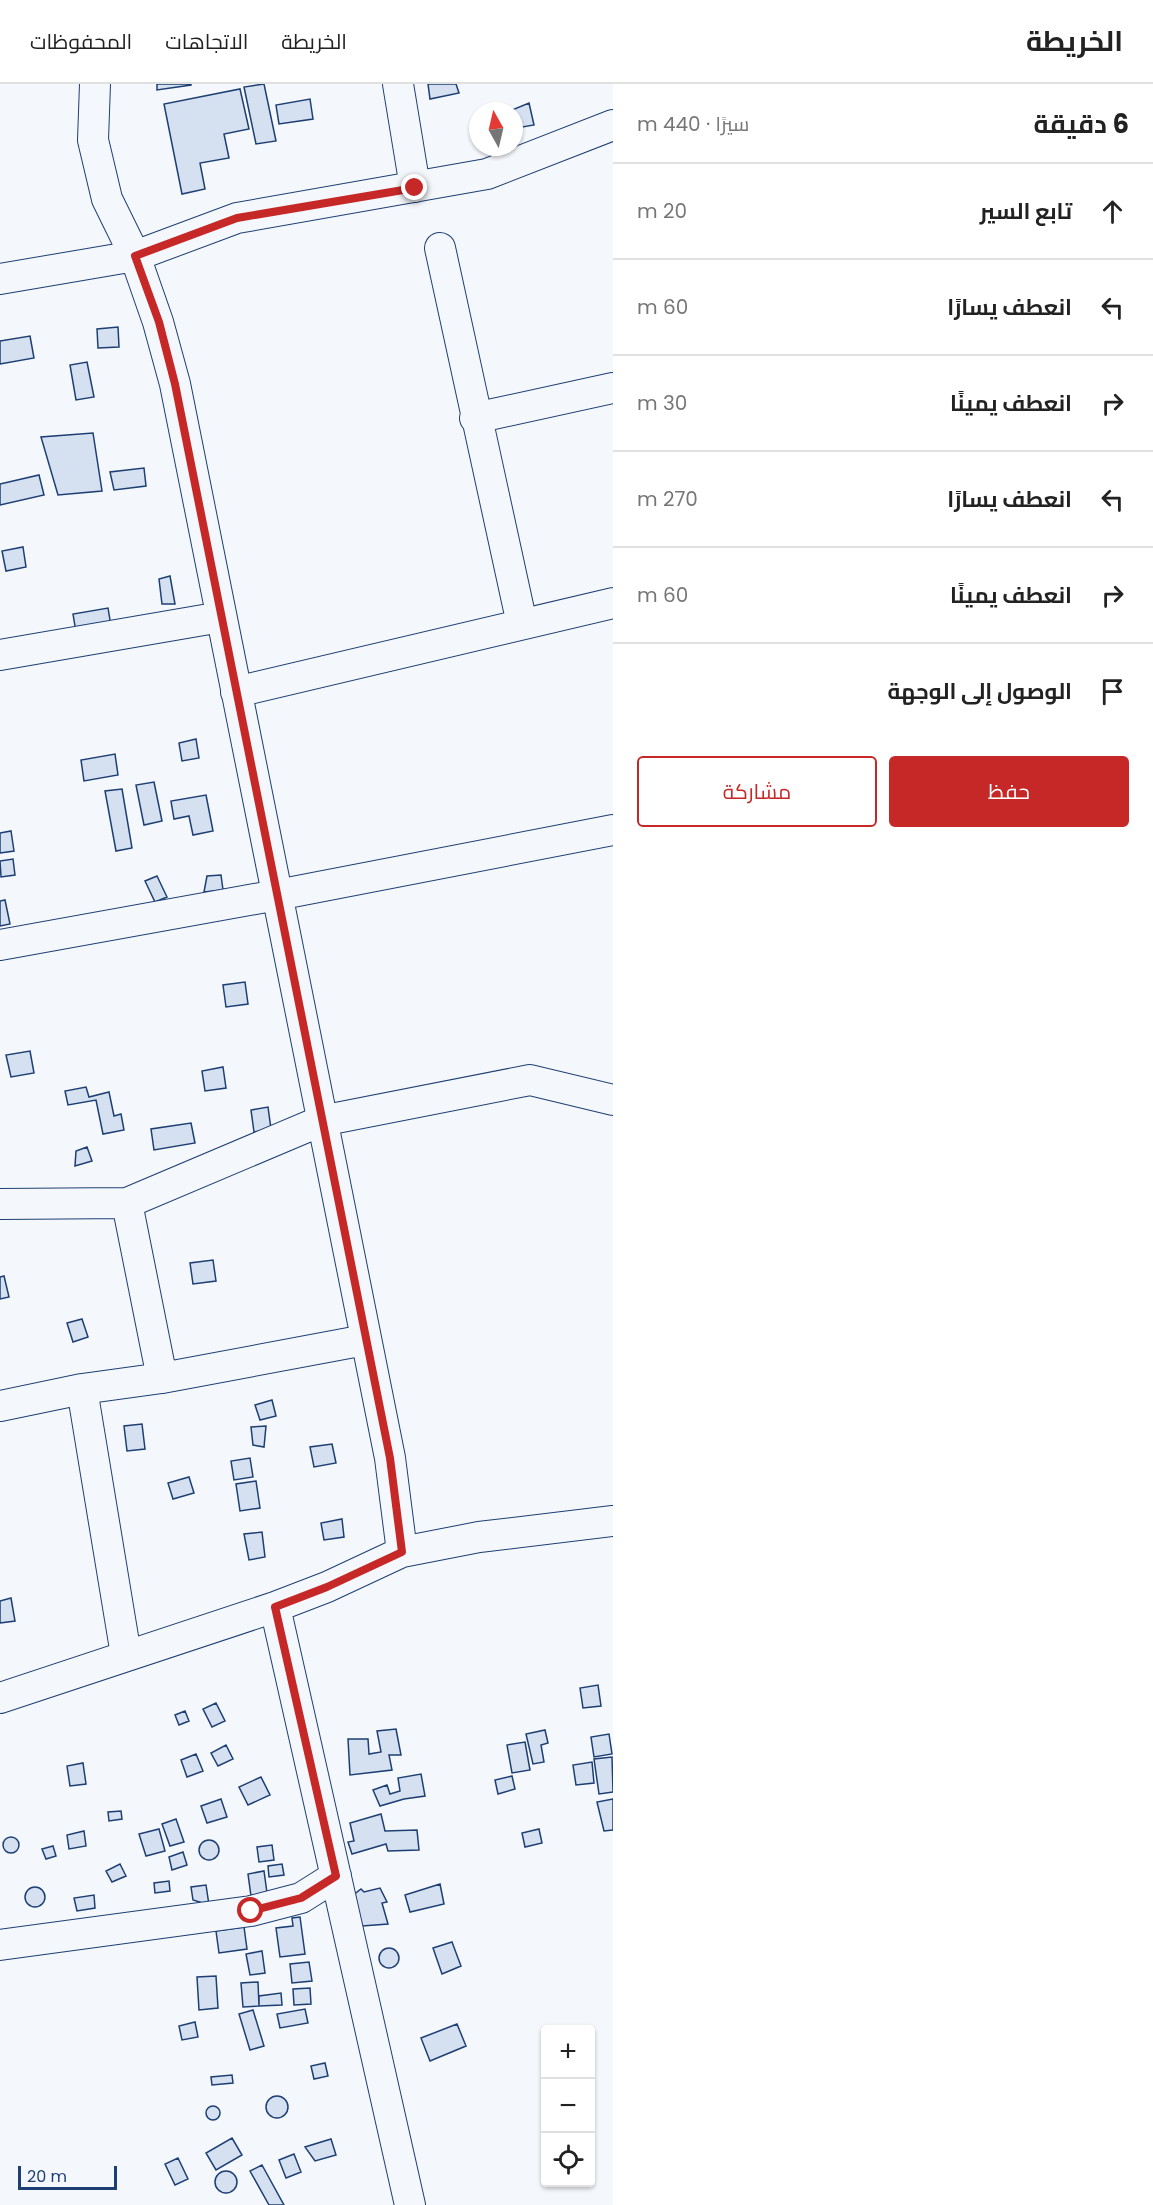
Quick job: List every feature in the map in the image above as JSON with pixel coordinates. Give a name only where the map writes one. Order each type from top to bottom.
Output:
[{"type":"street","points":[[95,84],[93,140],[106,199],[135,256],[159,322],[175,384],[390,1458],[402,1552]]},
{"type":"street","points":[[398,84],[415,188]]},
{"type":"street","points":[[0,279],[135,256],[237,218],[487,174],[613,125]]},
{"type":"street","points":[[440,248],[522,624]]},
{"type":"street","points":[[476,418],[613,388]]},
{"type":"street","points":[[236,692],[613,603]]},
{"type":"street","points":[[0,655],[221,617]]},
{"type":"street","points":[[0,945],[613,830]]},
{"type":"street","points":[[0,1204],[127,1203],[321,1121],[530,1080],[613,1101]]},
{"type":"street","points":[[127,1203],[162,1378]]},
{"type":"street","points":[[0,1406],[82,1389],[162,1378],[365,1340]]},
{"type":"street","points":[[82,1389],[126,1655]]},
{"type":"street","points":[[0,1698],[275,1607],[327,1587],[402,1552],[479,1537],[613,1521]]},
{"type":"street","points":[[275,1607],[410,2205]]},
{"type":"street","points":[[0,1945],[251,1911],[301,1898],[336,1876]]},
{"type":"building","points":[[157,84],[191,84],[191,85],[157,90]]},
{"type":"building","points":[[264,84],[276,141],[256,144],[244,87]]},
{"type":"building","points":[[428,84],[456,84],[459,93],[430,99]]},
{"type":"building","points":[[240,89],[249,129],[224,134],[229,158],[200,163],[205,189],[182,194],[164,104]]},
{"type":"building","points":[[310,99],[313,119],[279,124],[276,105]]},
{"type":"building","points":[[529,103],[534,125],[523,127],[523,105]]},
{"type":"building","points":[[118,327],[119,347],[98,348],[97,329]]},
{"type":"building","points":[[30,336],[34,358],[0,364],[0,341]]},
{"type":"building","points":[[87,362],[94,397],[76,400],[70,365]]},
{"type":"building","points":[[93,433],[102,491],[58,495],[41,437]]},
{"type":"building","points":[[144,468],[146,486],[114,490],[110,472]]},
{"type":"building","points":[[39,475],[44,495],[0,505],[0,484]]},
{"type":"building","points":[[23,547],[26,567],[6,571],[2,551]]},
{"type":"building","points":[[170,576],[175,604],[162,604],[159,579]]},
{"type":"building","points":[[108,608],[111,626],[76,632],[73,614]]},
{"type":"building","points":[[196,739],[199,758],[182,761],[179,743]]},
{"type":"building","points":[[115,754],[118,775],[84,781],[81,760]]},
{"type":"building","points":[[154,782],[162,821],[144,825],[136,785]]},
{"type":"building","points":[[122,789],[132,848],[116,851],[105,791]]},
{"type":"building","points":[[206,795],[213,831],[193,835],[189,816],[174,819],[171,801]]},
{"type":"building","points":[[11,831],[14,851],[0,853],[0,833]]},
{"type":"building","points":[[13,859],[15,875],[1,877],[0,861]]},
{"type":"building","points":[[221,875],[223,890],[204,892],[207,876]]},
{"type":"building","points":[[157,876],[167,897],[155,902],[145,881]]},
{"type":"building","points":[[5,900],[10,924],[0,926],[0,901]]},
{"type":"building","points":[[245,982],[248,1004],[226,1007],[223,985]]},
{"type":"building","points":[[30,1051],[34,1073],[11,1077],[6,1055]]},
{"type":"building","points":[[223,1067],[226,1088],[205,1091],[202,1071]]},
{"type":"building","points":[[86,1087],[89,1097],[109,1092],[114,1116],[121,1114],[124,1130],[103,1134],[96,1100],[68,1105],[65,1091]]},
{"type":"building","points":[[268,1107],[271,1129],[254,1132],[251,1110]]},
{"type":"building","points":[[191,1123],[195,1143],[154,1150],[151,1129]]},
{"type":"building","points":[[87,1147],[92,1161],[75,1166],[76,1151]]},
{"type":"building","points":[[213,1260],[216,1281],[193,1284],[190,1263]]},
{"type":"building","points":[[4,1276],[9,1297],[0,1299],[0,1277]]},
{"type":"building","points":[[82,1319],[88,1337],[73,1342],[67,1323]]},
{"type":"building","points":[[272,1400],[276,1416],[260,1420],[255,1405]]},
{"type":"building","points":[[142,1424],[145,1449],[127,1451],[124,1426]]},
{"type":"building","points":[[266,1426],[264,1447],[253,1445],[251,1427]]},
{"type":"building","points":[[332,1444],[336,1463],[314,1467],[310,1447]]},
{"type":"building","points":[[250,1458],[253,1477],[234,1480],[231,1461]]},
{"type":"building","points":[[189,1477],[194,1493],[173,1499],[168,1483]]},
{"type":"building","points":[[256,1481],[260,1508],[240,1511],[236,1484]]},
{"type":"building","points":[[342,1519],[344,1537],[324,1540],[321,1523]]},
{"type":"building","points":[[262,1532],[265,1557],[249,1560],[244,1534]]},
{"type":"building","points":[[11,1598],[15,1621],[0,1623],[0,1601]]},
{"type":"building","points":[[598,1685],[601,1706],[583,1708],[580,1688]]},
{"type":"building","points":[[216,1703],[225,1721],[212,1727],[203,1709]]},
{"type":"building","points":[[185,1711],[189,1721],[179,1725],[175,1715]]},
{"type":"building","points":[[396,1729],[401,1755],[389,1755],[392,1770],[350,1775],[348,1739],[368,1739],[369,1754],[381,1752],[377,1731]]},
{"type":"building","points":[[545,1730],[548,1743],[541,1745],[544,1762],[533,1764],[526,1734]]},
{"type":"building","points":[[609,1734],[612,1754],[594,1757],[591,1737]]},
{"type":"building","points":[[525,1742],[530,1770],[512,1773],[507,1745]]},
{"type":"building","points":[[226,1745],[233,1759],[218,1766],[211,1753]]},
{"type":"building","points":[[196,1754],[203,1771],[187,1777],[181,1760]]},
{"type":"building","points":[[612,1757],[613,1792],[599,1794],[594,1759]]},
{"type":"building","points":[[592,1762],[594,1783],[576,1785],[573,1765]]},
{"type":"building","points":[[83,1763],[86,1784],[70,1786],[67,1766]]},
{"type":"building","points":[[421,1774],[425,1796],[380,1806],[373,1790],[387,1785],[390,1794],[400,1791],[398,1778]]},
{"type":"building","points":[[512,1776],[515,1789],[498,1794],[495,1780]]},
{"type":"building","points":[[261,1777],[270,1795],[248,1805],[239,1787]]},
{"type":"building","points":[[221,1799],[227,1817],[207,1823],[201,1806]]},
{"type":"building","points":[[613,1799],[613,1830],[604,1831],[597,1802]]},
{"type":"building","points":[[121,1811],[122,1819],[109,1821],[108,1812]]},
{"type":"building","points":[[381,1814],[385,1831],[417,1830],[419,1850],[388,1851],[386,1844],[352,1854],[348,1842],[354,1841],[350,1823]]},
{"type":"building","points":[[176,1819],[184,1842],[170,1846],[162,1824]]},
{"type":"building","points":[[159,1829],[165,1851],[146,1856],[139,1834]]},
{"type":"building","points":[[539,1829],[542,1843],[525,1847],[522,1833]]},
{"type":"building","points":[[84,1831],[86,1846],[69,1849],[67,1835]]},
{"type":"building","points":[[8,1837],[14,1837],[19,1845],[17,1851],[8,1853],[3,1848],[3,1842]]},
{"type":"building","points":[[205,1840],[213,1840],[219,1846],[219,1854],[213,1860],[205,1860],[199,1854],[199,1846]]},
{"type":"building","points":[[272,1845],[274,1860],[259,1862],[257,1847]]},
{"type":"building","points":[[53,1846],[56,1856],[46,1859],[42,1849]]},
{"type":"building","points":[[183,1852],[187,1865],[172,1870],[169,1857]]},
{"type":"building","points":[[120,1864],[126,1876],[112,1882],[106,1871]]},
{"type":"building","points":[[282,1864],[284,1875],[269,1877],[268,1866]]},
{"type":"building","points":[[264,1871],[267,1893],[251,1896],[248,1874]]},
{"type":"building","points":[[169,1881],[170,1891],[155,1893],[154,1883]]},
{"type":"building","points":[[440,1884],[444,1904],[410,1912],[405,1895]]},
{"type":"building","points":[[206,1885],[209,1905],[193,1900],[191,1887]]},
{"type":"building","points":[[35,1887],[42,1890],[45,1897],[42,1904],[35,1907],[28,1904],[25,1897],[28,1890]]},
{"type":"building","points":[[380,1888],[387,1902],[382,1903],[388,1924],[362,1926],[352,1896],[361,1889],[364,1892]]},
{"type":"building","points":[[94,1895],[95,1908],[77,1911],[74,1898]]},
{"type":"building","points":[[300,1917],[305,1954],[280,1957],[276,1928],[293,1926],[292,1918]]},
{"type":"building","points":[[244,1927],[247,1949],[219,1953],[216,1931]]},
{"type":"building","points":[[452,1942],[461,1966],[442,1974],[433,1948]]},
{"type":"building","points":[[389,1948],[396,1951],[399,1958],[396,1965],[389,1968],[382,1965],[379,1958],[382,1951]]},
{"type":"building","points":[[262,1951],[265,1973],[250,1975],[246,1954]]},
{"type":"building","points":[[309,1962],[312,1981],[292,1983],[290,1964]]},
{"type":"building","points":[[216,1976],[218,2008],[199,2010],[197,1977]]},
{"type":"building","points":[[258,1982],[259,2006],[243,2007],[241,1983]]},
{"type":"building","points":[[310,1988],[311,2004],[294,2005],[293,1989]]},
{"type":"building","points":[[281,1993],[282,2005],[259,2006],[259,1996]]},
{"type":"building","points":[[305,2009],[308,2023],[280,2028],[277,2014]]},
{"type":"building","points":[[253,2010],[264,2046],[250,2050],[239,2014]]},
{"type":"building","points":[[195,2022],[198,2037],[182,2040],[179,2026]]},
{"type":"building","points":[[457,2024],[466,2046],[430,2061],[421,2038]]},
{"type":"building","points":[[325,2063],[328,2076],[314,2079],[311,2066]]},
{"type":"building","points":[[232,2075],[233,2083],[212,2085],[211,2077]]},
{"type":"building","points":[[277,2096],[285,2099],[288,2107],[285,2115],[277,2118],[269,2115],[266,2107],[269,2099]]},
{"type":"building","points":[[210,2106],[216,2106],[220,2113],[216,2120],[210,2120],[206,2116],[206,2110]]},
{"type":"building","points":[[232,2138],[242,2155],[216,2170],[206,2153]]},
{"type":"building","points":[[331,2139],[336,2155],[315,2161],[305,2147]]},
{"type":"building","points":[[294,2154],[301,2172],[286,2178],[279,2160]]},
{"type":"building","points":[[178,2158],[188,2179],[175,2185],[165,2164]]},
{"type":"building","points":[[262,2165],[284,2205],[269,2205],[250,2171]]},
{"type":"building","points":[[226,2171],[234,2174],[237,2182],[234,2190],[226,2193],[218,2190],[215,2182],[218,2174]]},
{"type":"route","points":[[251,1911],[301,1898],[336,1876],[275,1607],[327,1587],[402,1552],[390,1458],[175,384],[159,322],[135,256],[237,218],[415,188]]}]
